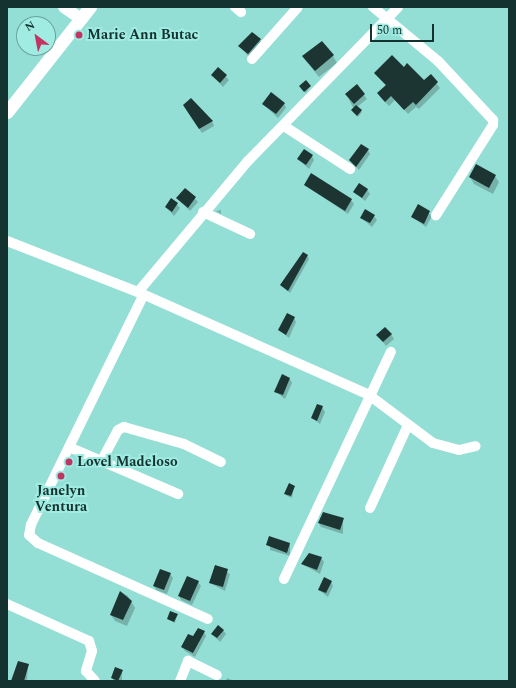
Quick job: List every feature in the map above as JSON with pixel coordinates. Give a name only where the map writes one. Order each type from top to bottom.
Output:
[{"type":"main road","points":[[7,112],[86,11]]},
{"type":"street","points":[[64,7],[86,11]]},
{"type":"street","points":[[252,59],[298,7]]},
{"type":"street","points":[[373,7],[438,61],[493,120],[436,215]]},
{"type":"street","points":[[208,620],[32,538],[31,525],[140,294],[203,212],[284,126],[389,19],[398,7]]},
{"type":"street","points":[[284,126],[350,169]]},
{"type":"street","points":[[203,212],[250,234]]},
{"type":"street","points":[[7,241],[140,294],[369,395],[408,425],[417,434],[446,447],[458,450],[476,446]]},
{"type":"street","points":[[284,579],[369,395],[391,352]]},
{"type":"street","points":[[370,508],[408,425]]},
{"type":"street","points":[[101,462],[118,430],[124,427],[184,444],[221,462]]},
{"type":"street","points":[[69,447],[178,494]]},
{"type":"street","points":[[7,604],[89,641],[92,651],[86,671],[95,681]]},
{"type":"street","points":[[180,681],[188,661],[218,675]]},
{"type":"building","points":[[252,32],[261,39],[248,54],[238,46]]},
{"type":"building","points":[[322,41],[334,55],[315,71],[302,56]]},
{"type":"building","points":[[392,55],[404,67],[407,63],[424,80],[431,74],[438,82],[416,105],[413,102],[404,110],[391,96],[385,102],[377,93],[386,85],[374,73]]},
{"type":"building","points":[[218,67],[227,75],[220,83],[211,75]]},
{"type":"building","points":[[306,80],[311,86],[304,92],[299,86]]},
{"type":"building","points":[[357,84],[365,94],[354,104],[345,94]]},
{"type":"building","points":[[271,92],[285,103],[276,114],[262,104]]},
{"type":"building","points":[[191,98],[213,121],[199,129],[183,105]]},
{"type":"building","points":[[356,105],[362,110],[357,116],[351,110]]},
{"type":"building","points":[[361,144],[369,149],[356,167],[349,160]]},
{"type":"building","points":[[304,149],[313,155],[306,165],[297,159]]},
{"type":"building","points":[[476,164],[496,175],[489,188],[469,177]]},
{"type":"building","points":[[311,173],[352,199],[345,211],[304,185]]},
{"type":"building","points":[[359,183],[368,189],[362,198],[353,192]]},
{"type":"building","points":[[185,188],[196,197],[188,208],[176,198]]},
{"type":"building","points":[[171,198],[178,203],[172,212],[165,207]]},
{"type":"building","points":[[418,204],[430,211],[424,224],[411,217]]},
{"type":"building","points":[[365,209],[375,215],[370,223],[360,218]]},
{"type":"building","points":[[303,252],[308,255],[288,291],[280,285]]},
{"type":"building","points":[[287,313],[295,317],[286,335],[278,330]]},
{"type":"building","points":[[385,327],[392,334],[383,342],[376,335]]},
{"type":"building","points":[[282,374],[290,378],[283,395],[274,392]]},
{"type":"building","points":[[317,404],[323,406],[317,421],[311,418]]},
{"type":"building","points":[[289,483],[295,486],[291,496],[284,494]]},
{"type":"building","points":[[323,512],[344,518],[340,530],[318,523]]},
{"type":"building","points":[[269,536],[290,543],[287,553],[266,545]]},
{"type":"building","points":[[309,553],[322,557],[317,570],[301,564]]},
{"type":"building","points":[[215,565],[228,569],[223,587],[209,583]]},
{"type":"building","points":[[160,569],[171,573],[164,590],[153,586]]},
{"type":"building","points":[[187,576],[199,581],[190,601],[178,596]]},
{"type":"building","points":[[324,577],[332,581],[326,593],[318,590]]},
{"type":"building","points":[[120,591],[132,601],[123,620],[110,615]]},
{"type":"building","points":[[170,611],[178,614],[174,622],[167,619]]},
{"type":"building","points":[[218,625],[224,630],[217,638],[211,634]]},
{"type":"building","points":[[198,628],[205,631],[193,653],[181,647],[188,634],[193,636]]},
{"type":"building","points":[[18,661],[29,664],[24,681],[11,681]]},
{"type":"building","points":[[115,667],[123,670],[118,681],[111,678]]},
{"type":"place","name":"Marie Ann Butac","points":[[79,35]]},
{"type":"place","name":"Lovel Madeloso","points":[[69,462]]},
{"type":"place","name":"Janelyn Ventura","points":[[61,476]]}]
